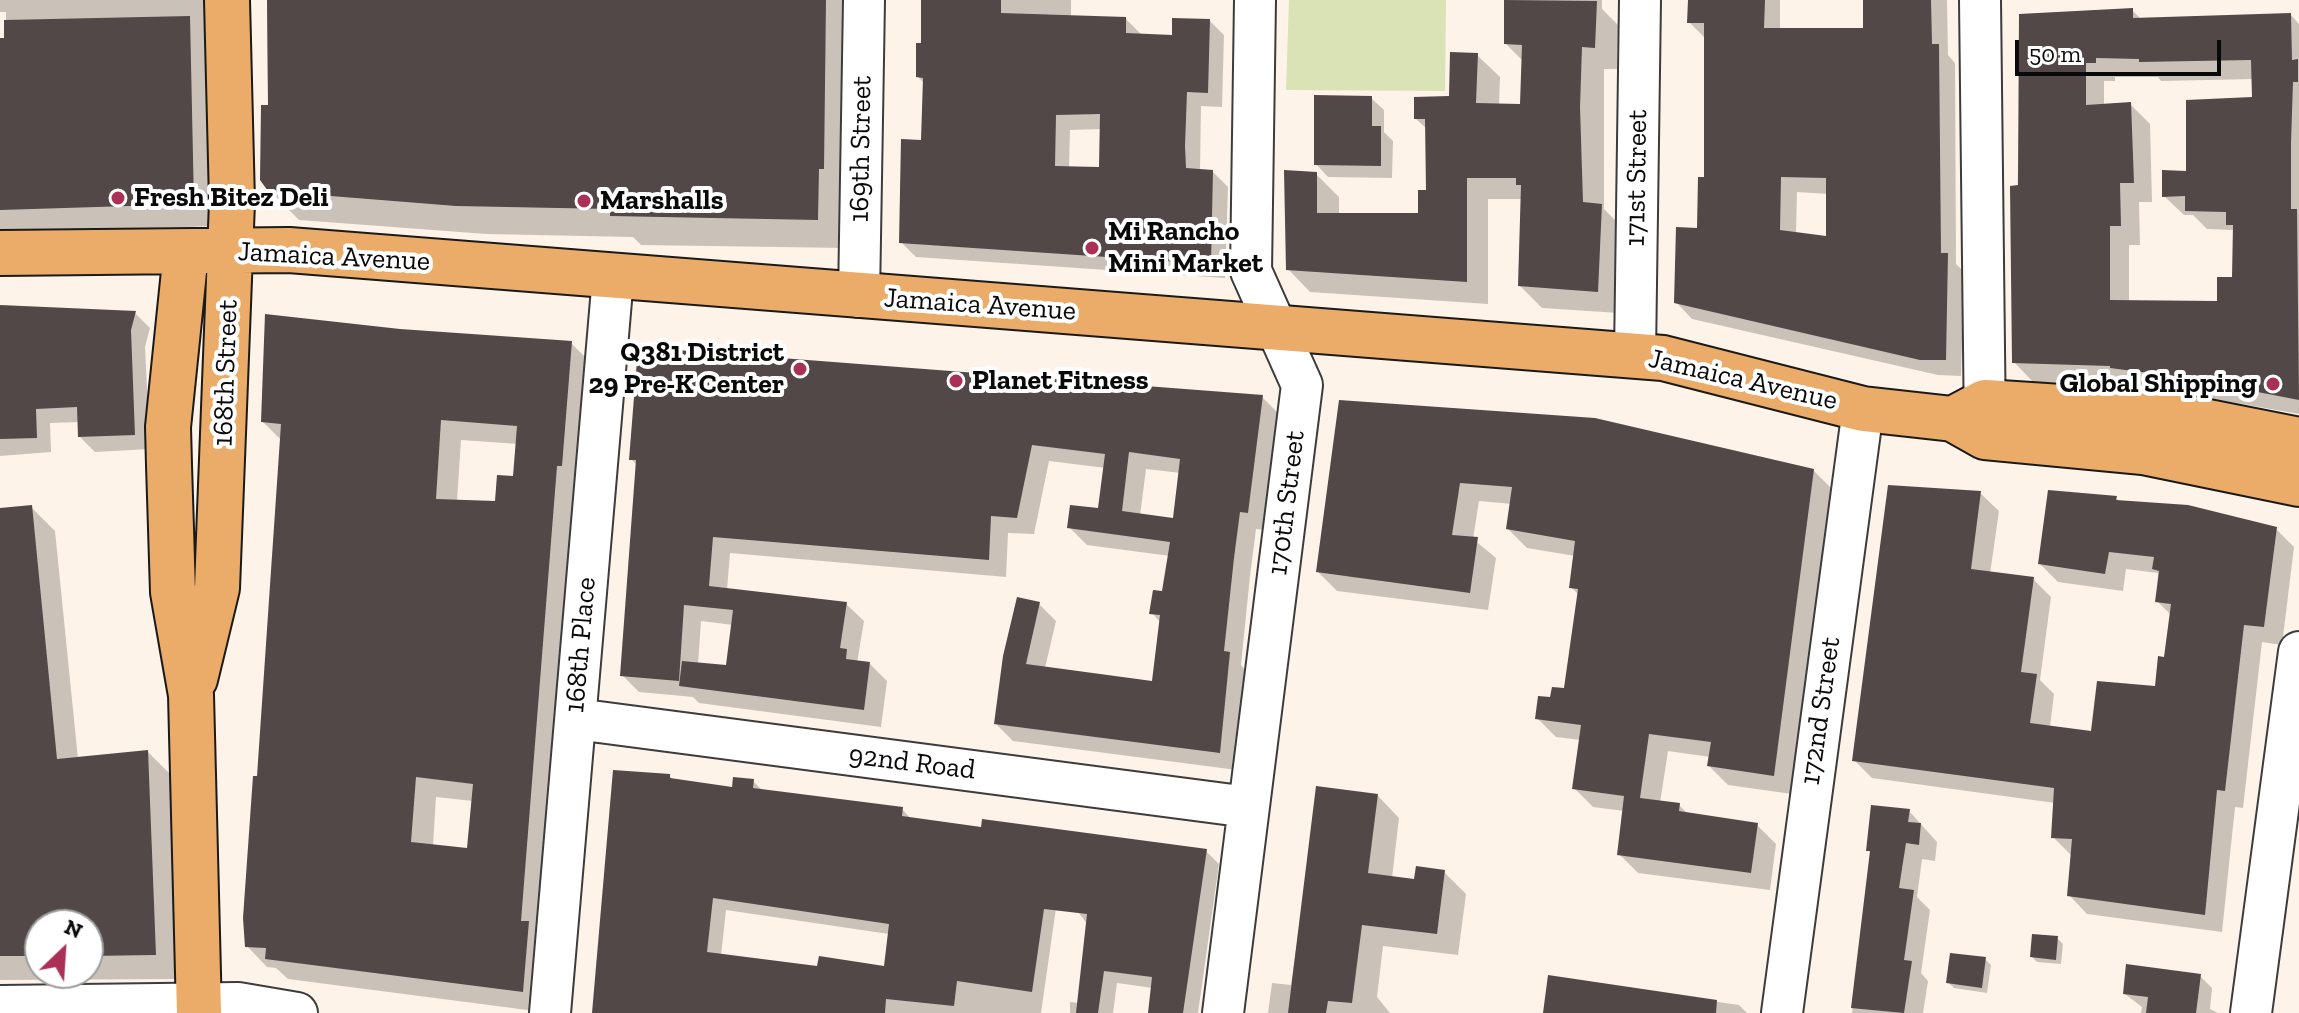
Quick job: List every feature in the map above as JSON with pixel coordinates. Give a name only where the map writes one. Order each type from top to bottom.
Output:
[{"type":"main road","name":"168th Street","points":[[191,695],[217,588],[230,251],[227,0]]},
{"type":"main road","name":"Jamaica Avenue","points":[[0,253],[289,250],[859,297],[1635,355],[1663,358],[1863,409],[1974,419],[2299,484]]},
{"type":"main road","name":"168th Street","points":[[186,252],[168,427],[173,592],[191,695],[199,1008]]},
{"type":"main road","name":"Jamaica Avenue","points":[[1974,419],[2168,414],[2299,440]]},
{"type":"street","name":"169th Street","points":[[859,297],[864,0]]},
{"type":"street","name":"170th Street","points":[[1223,1013],[1302,385],[1251,271],[1255,0]]},
{"type":"street","name":"171st Street","points":[[1635,355],[1640,0]]},
{"type":"street","points":[[1974,419],[1980,0]]},
{"type":"street","name":"168th Place","points":[[550,1013],[613,277]]},
{"type":"street","name":"172nd Street","points":[[1782,1013],[1863,409]]},
{"type":"street","points":[[2251,1013],[2299,652]]},
{"type":"street","name":"92nd Road","points":[[576,719],[1248,807]]},
{"type":"street","points":[[0,1006],[199,1008],[238,1003],[297,1013]]},
{"type":"green space","points":[[1289,0],[1446,0],[1445,91],[1286,90]]},
{"type":"building","points":[[267,0],[826,0],[824,169],[819,169],[818,220],[610,216],[610,209],[456,206],[268,191],[260,180],[261,105],[268,105]]},
{"type":"building","points":[[921,0],[1001,0],[1001,13],[1126,17],[1126,33],[1172,35],[1172,18],[1210,19],[1208,93],[1187,92],[1185,146],[1186,168],[1213,170],[1211,264],[899,243],[901,139],[921,140],[923,78],[916,77],[916,43],[921,43]],"holes":[[[1100,114],[1099,167],[1055,166],[1056,115]]]},
{"type":"building","points":[[1504,0],[1597,1],[1595,48],[1582,47],[1580,107],[1583,202],[1602,204],[1598,292],[1518,286],[1521,185],[1516,185],[1516,178],[1467,178],[1467,282],[1286,270],[1284,170],[1317,172],[1317,213],[1418,213],[1418,190],[1426,190],[1425,119],[1414,119],[1414,97],[1449,96],[1450,52],[1478,53],[1476,103],[1520,104],[1522,45],[1504,44]]},
{"type":"building","points":[[1688,0],[1765,0],[1764,28],[1863,28],[1863,0],[1931,0],[1932,44],[1939,44],[1941,253],[1948,253],[1946,360],[1920,360],[1674,303],[1676,227],[1697,228],[1698,177],[1704,177],[1704,23],[1687,23]],"holes":[[[1781,177],[1826,178],[1826,236],[1780,230]]]},
{"type":"building","points":[[2133,8],[2133,18],[2291,13],[2292,60],[2298,59],[2298,82],[2293,82],[2291,209],[2297,209],[2299,400],[2110,366],[2012,363],[2010,186],[2018,185],[2019,14]],"holes":[[[2096,58],[2139,59],[2139,62],[2251,60],[2252,97],[2186,100],[2186,171],[2162,170],[2162,197],[2185,196],[2185,211],[2226,212],[2226,225],[2233,225],[2232,277],[2217,277],[2217,301],[2110,300],[2110,226],[2121,226],[2120,183],[2134,183],[2131,102],[2086,105],[2086,63],[2096,63]]]},
{"type":"building","points":[[190,16],[194,204],[0,210],[0,38],[4,38],[4,20]]},
{"type":"building","points":[[1314,95],[1372,96],[1372,126],[1381,126],[1381,166],[1314,165]]},
{"type":"building","points":[[0,305],[136,311],[131,330],[135,435],[78,437],[77,407],[36,409],[37,438],[0,439]]},
{"type":"building","points":[[265,314],[400,329],[572,341],[562,466],[557,466],[521,921],[529,921],[523,992],[265,959],[266,948],[245,947],[243,918],[253,776],[257,776],[281,424],[261,422]],"holes":[[[441,420],[517,426],[513,476],[497,475],[495,501],[436,499]],[[416,777],[473,784],[467,848],[411,842]]]},
{"type":"building","points":[[638,347],[1263,395],[1248,513],[1240,512],[1234,558],[1224,651],[1230,652],[1220,753],[994,724],[1003,656],[1017,597],[1040,602],[1026,664],[1152,681],[1160,615],[1149,614],[1153,590],[1162,591],[1170,542],[1067,528],[1070,505],[1098,508],[1105,454],[1032,445],[1017,518],[991,516],[989,560],[713,537],[709,586],[847,602],[840,648],[847,649],[846,659],[870,662],[864,710],[679,686],[682,661],[726,665],[733,610],[684,605],[679,681],[620,676],[636,460],[629,460]],"holes":[[[1129,452],[1180,459],[1173,518],[1122,511]]]},
{"type":"building","points":[[1339,400],[1595,418],[1814,469],[1774,776],[1707,766],[1711,742],[1649,734],[1640,798],[1680,803],[1679,811],[1758,823],[1751,873],[1617,855],[1624,796],[1572,789],[1581,725],[1535,719],[1538,696],[1550,697],[1552,687],[1564,688],[1578,589],[1569,588],[1575,541],[1506,529],[1512,487],[1460,483],[1452,535],[1478,537],[1470,593],[1316,572]]},
{"type":"building","points":[[1888,485],[1981,491],[1971,569],[2034,577],[2021,672],[2037,674],[2030,723],[2091,731],[2097,681],[2155,686],[2158,656],[2164,657],[2171,604],[2155,602],[2159,571],[2152,569],[2154,557],[2109,552],[2105,574],[2038,564],[2048,490],[2117,496],[2116,500],[2188,505],[2277,527],[2264,627],[2244,625],[2225,791],[2217,790],[2205,915],[2067,896],[2072,839],[2051,838],[2054,788],[1852,761]]},
{"type":"building","points":[[32,505],[57,759],[148,750],[156,955],[104,956],[104,909],[24,909],[24,956],[0,956],[0,508]]},
{"type":"building","points":[[613,770],[670,774],[670,778],[732,787],[733,777],[754,779],[753,788],[903,807],[902,816],[981,827],[982,819],[1207,849],[1183,1013],[1148,1013],[1152,977],[1104,971],[1098,1013],[1076,1013],[1087,914],[1044,909],[1032,992],[957,981],[954,1006],[886,999],[885,1013],[592,1013]],"holes":[[[713,898],[889,924],[884,966],[819,956],[817,966],[707,952]]]},
{"type":"building","points":[[1316,786],[1378,794],[1368,873],[1414,879],[1416,866],[1445,870],[1437,934],[1362,925],[1352,1003],[1328,1001],[1326,1013],[1288,1013]]},
{"type":"building","points":[[1871,805],[1910,809],[1908,822],[1921,823],[1919,845],[1906,843],[1899,888],[1914,890],[1904,960],[1912,961],[1904,1013],[1851,1008],[1870,851],[1866,851]]},
{"type":"building","points":[[2032,934],[2058,936],[2056,960],[2030,957]]},
{"type":"building","points":[[1950,953],[1986,957],[1982,988],[1946,983]]},
{"type":"building","points":[[2126,964],[2201,974],[2196,1013],[2146,1013],[2148,997],[2123,994]]},
{"type":"building","points":[[1548,975],[1717,1000],[1716,1013],[1543,1013]]},
{"type":"place","name":"Fresh Bitez Deli","points":[[118,198]]},
{"type":"place","name":"Marshalls","points":[[584,201]]},
{"type":"place","name":"Mi Rancho Mini Market","points":[[1092,248]]},
{"type":"place","name":"Q381 District 29 Pre-K Center","points":[[800,369]]},
{"type":"place","name":"Planet Fitness","points":[[956,381]]},
{"type":"place","name":"Global Shipping","points":[[2273,384]]}]
